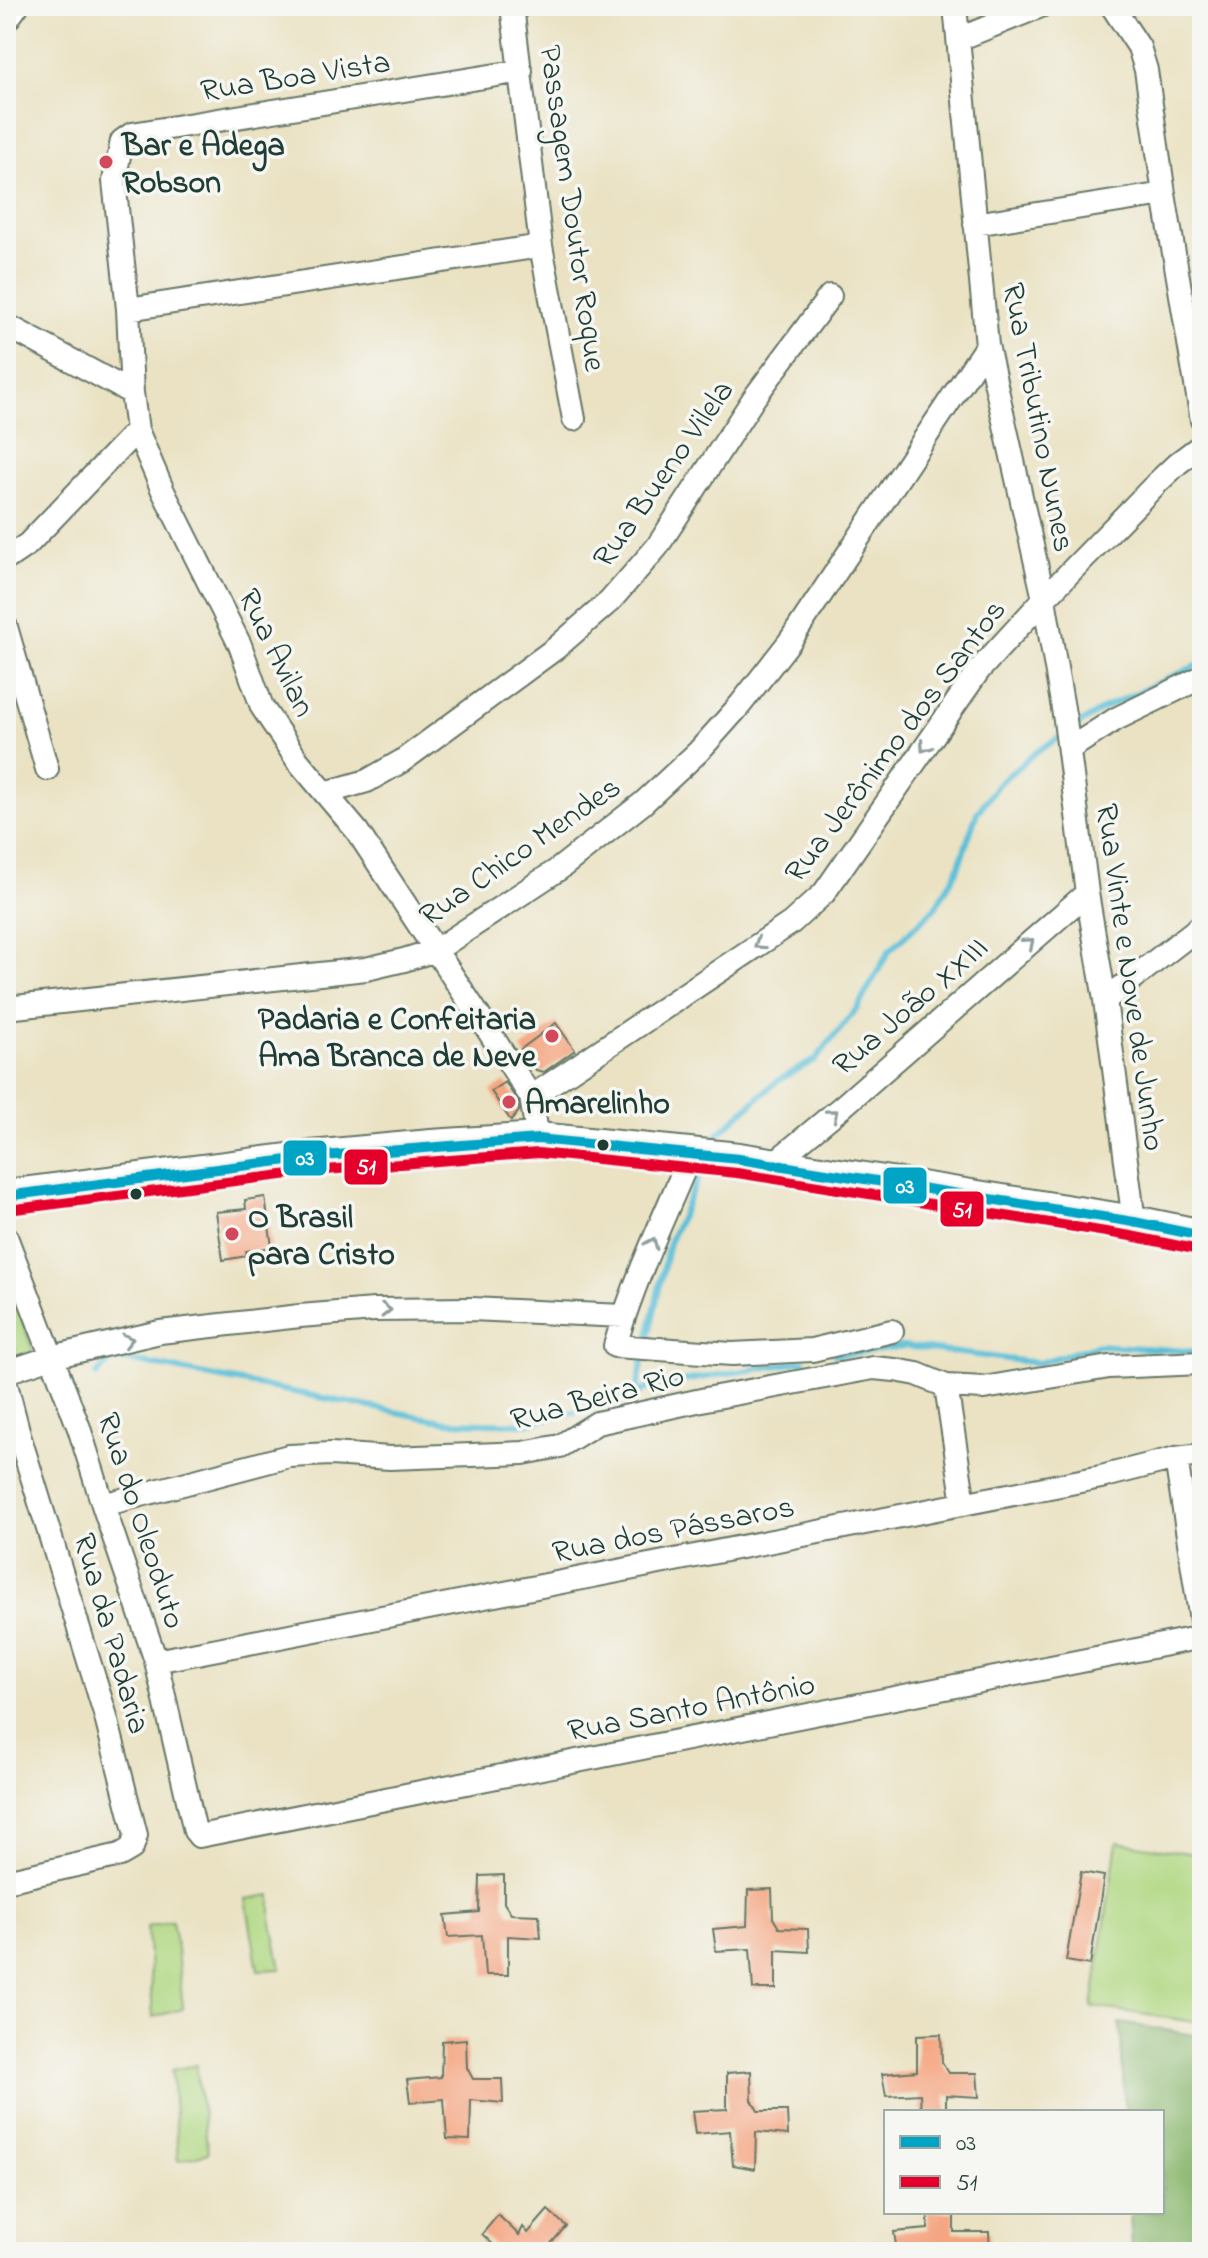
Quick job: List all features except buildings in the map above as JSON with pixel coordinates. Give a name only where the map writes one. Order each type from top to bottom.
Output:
[{"type":"street","points":[[6,21],[17,6]]},
{"type":"street","name":"Passagem Doutor Roque","points":[[512,6],[541,246],[574,419]]},
{"type":"street","name":"Rua Tributino Nunes","points":[[955,6],[987,345],[1044,599],[1067,737]]},
{"type":"street","points":[[959,39],[1041,6]]},
{"type":"street","points":[[1112,6],[1139,47],[1146,70],[1202,420]]},
{"type":"street","name":"Rua Boa Vista","points":[[114,181],[122,141],[132,134],[521,71]]},
{"type":"street","name":"Rua Avilan","points":[[114,181],[137,430],[163,491],[240,645],[262,707],[298,761],[357,831],[531,1097],[538,1139]]},
{"type":"street","points":[[975,224],[1164,194]]},
{"type":"street","points":[[128,309],[541,246]]},
{"type":"street","name":"Rua Bueno Vilela","points":[[325,793],[367,781],[402,761],[556,648],[610,601],[657,547],[754,398],[830,296]]},
{"type":"street","points":[[6,325],[132,393]]},
{"type":"street","name":"Rua Chico Mendes","points":[[6,1008],[366,969],[404,960],[436,950],[559,869],[643,803],[698,752],[740,705],[790,641],[987,345]]},
{"type":"street","points":[[6,559],[28,544],[137,430]]},
{"type":"street","name":"Rua Jerônimo dos Santos","points":[[531,1097],[791,923],[824,893],[979,670],[1158,482],[1202,445]]},
{"type":"street","points":[[6,627],[47,769]]},
{"type":"street","points":[[1067,737],[1116,719],[1202,677]]},
{"type":"street","name":"Rua Vinte e Nove de Junho","points":[[1067,737],[1134,1222]]},
{"type":"street","name":"Rua João XXIII","points":[[773,1164],[1087,893]]},
{"type":"street","points":[[1105,1000],[1202,925]]},
{"type":"street","points":[[6,1196],[311,1157],[538,1139],[739,1159],[1134,1222],[1202,1236]]},
{"type":"street","points":[[698,1154],[623,1316],[621,1347],[732,1354],[812,1350],[892,1331]]},
{"type":"street","name":"Rua do Oleoduto","points":[[6,1237],[79,1428],[156,1661],[195,1831]]},
{"type":"street","points":[[6,1372],[52,1357],[160,1332],[374,1310],[472,1309],[623,1316]]},
{"type":"street","name":"Rua Beira Rio","points":[[103,1505],[289,1456],[331,1454],[390,1458],[523,1453],[560,1446],[597,1423],[873,1368],[917,1374],[946,1386],[984,1388],[1109,1367],[1202,1363]]},
{"type":"street","points":[[946,1386],[964,1504]]},
{"type":"street","points":[[8,1398],[13,1438]]},
{"type":"street","name":"Rua da Padaria","points":[[6,1881],[116,1857],[132,1848],[135,1840],[104,1710],[13,1438]]},
{"type":"street","name":"Rua dos Pássaros","points":[[156,1661],[1202,1455]]},
{"type":"street","points":[[1176,1458],[1202,1627]]},
{"type":"street","name":"Rua Santo Antônio","points":[[195,1831],[202,1836],[1202,1637]]},
{"type":"green space","points":[[6,1273],[33,1352],[6,1362]]},
{"type":"green space","points":[[1117,1842],[1202,1855],[1202,2023],[1092,2007]]},
{"type":"green space","points":[[271,1895],[271,1918],[281,1969],[258,1970],[246,1899]]},
{"type":"green space","points":[[172,1921],[183,2009],[153,2017],[147,1927]]},
{"type":"green space","points":[[1120,2023],[1202,2036],[1202,2252],[1132,2252],[1130,2214],[1164,2214],[1164,2110],[1125,2110]]},
{"type":"green space","points":[[196,2065],[208,2153],[178,2161],[172,2070]]},
{"type":"waterway","points":[[1071,730],[1104,708],[1202,663]]},
{"type":"waterway","points":[[712,1147],[717,1135],[777,1081],[815,1060],[858,1007],[889,951],[935,908],[957,871],[977,813],[999,783],[1036,752],[1062,736]]},
{"type":"waterway","points":[[647,1344],[669,1243],[704,1165]]},
{"type":"waterway","points":[[835,1355],[904,1346],[1038,1363],[1099,1345],[1202,1352]]},
{"type":"waterway","points":[[636,1394],[644,1354]]},
{"type":"waterway","points":[[97,1375],[111,1362],[125,1360],[447,1422],[527,1424],[636,1394],[652,1386],[804,1361]]},
{"type":"transit line","name":"03","points":[[6,1196],[311,1157],[538,1139],[739,1159],[1134,1222],[1202,1236]]},
{"type":"transit line","name":"51","points":[[8,1210],[313,1171],[538,1153],[737,1173],[1131,1236],[1199,1250]]},
{"type":"place","name":"Bar e Adega Robson","points":[[106,162]]},
{"type":"place","name":"Padaria e Confeitaria Ama Branca de Neve","points":[[552,1036]]},
{"type":"place","name":"Amarelinho","points":[[509,1102]]},
{"type":"place","name":"O Brasil para Cristo","points":[[232,1234]]}]
